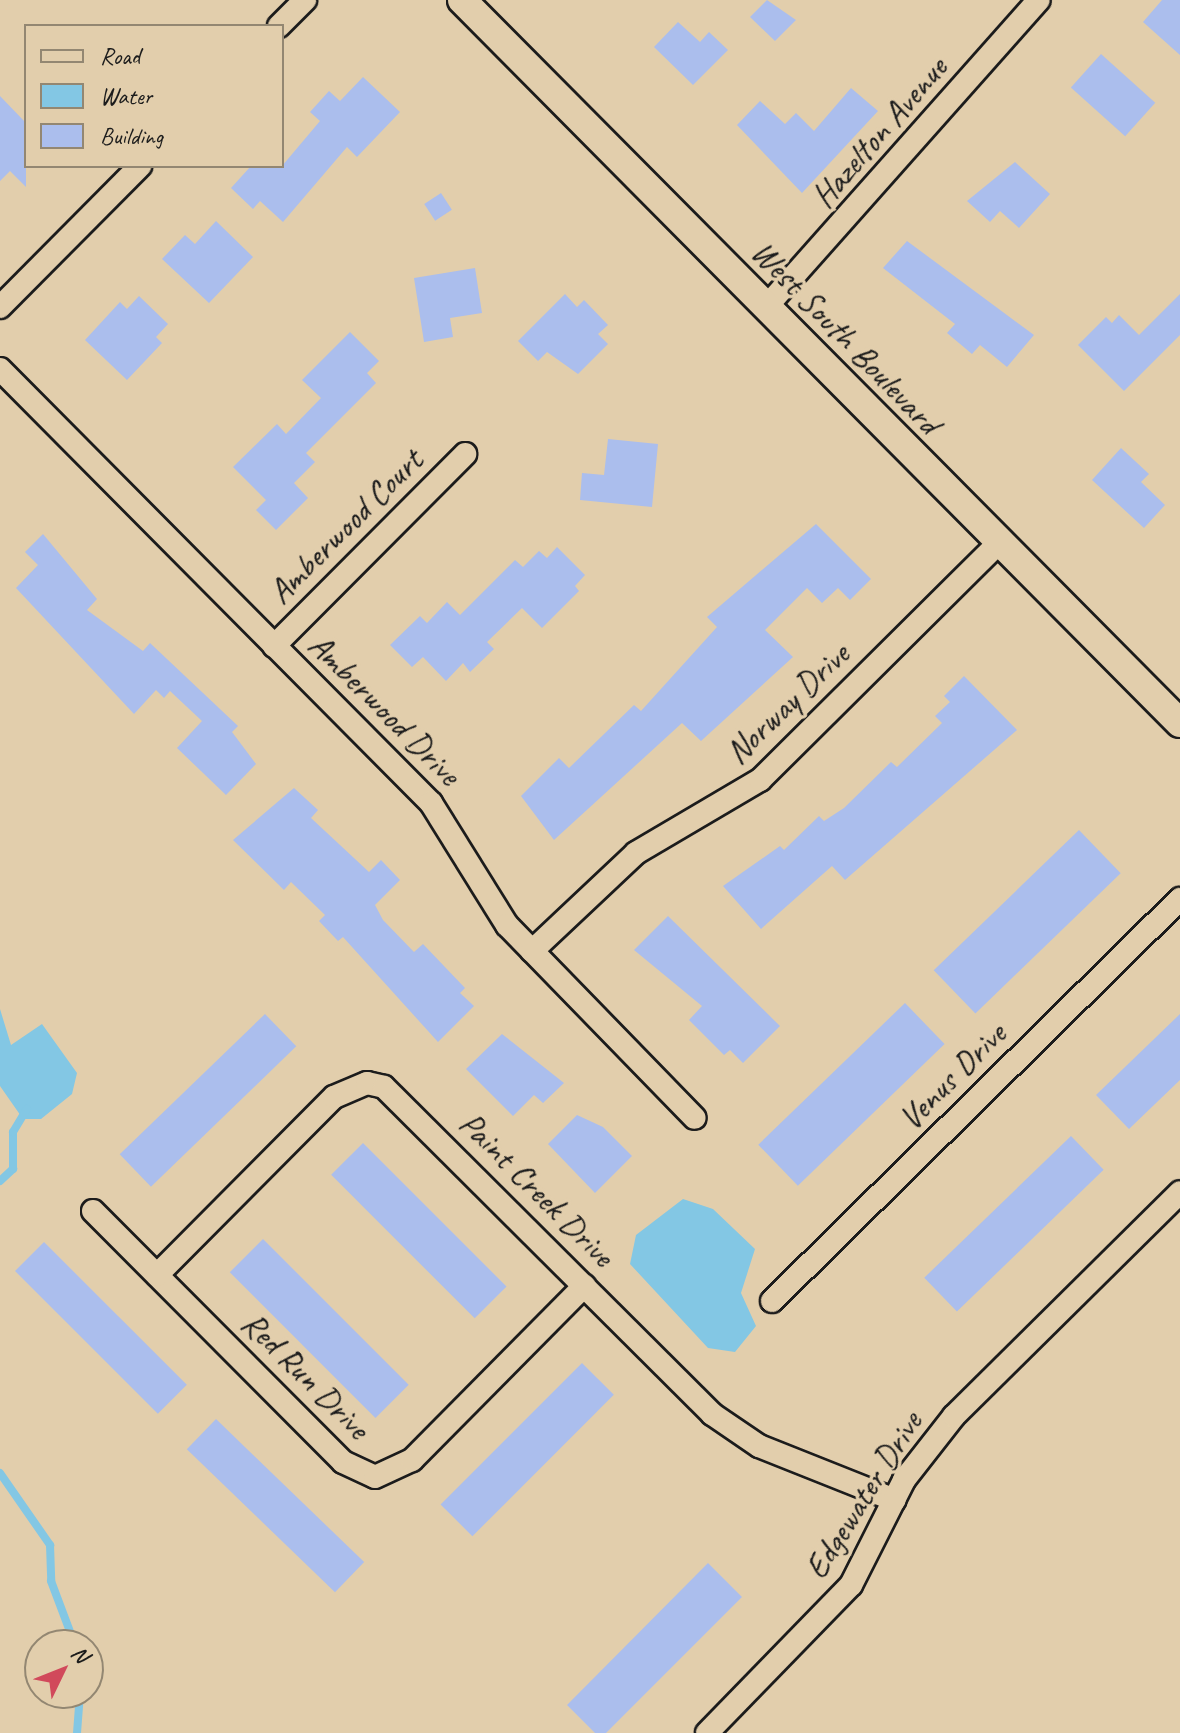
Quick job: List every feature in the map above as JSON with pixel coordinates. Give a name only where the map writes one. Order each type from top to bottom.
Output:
[{"type":"street","points":[[281,24],[305,0]]},
{"type":"street","name":"West South Boulevard","points":[[462,0],[1180,723]]},
{"type":"street","name":"Hazelton Avenue","points":[[767,306],[1039,0]]},
{"type":"street","points":[[0,307],[138,168]]},
{"type":"street","name":"Amberwood Drive","points":[[0,369],[440,814],[498,912],[695,1118]]},
{"type":"street","name":"Amberwood Court","points":[[274,646],[465,454]]},
{"type":"street","name":"Norway Drive","points":[[532,951],[636,853],[760,780],[999,543]]},
{"type":"street","name":"Venus Drive","points":[[772,1301],[1180,899]]},
{"type":"street","name":"Paint Creek Drive","points":[[157,1275],[334,1097],[367,1083],[399,1098],[584,1286],[738,1434],[895,1500]]},
{"type":"street","name":"Edgewater Drive","points":[[707,1733],[851,1585],[895,1500],[954,1416],[1180,1192]]},
{"type":"street","name":"Red Run Drive","points":[[93,1211],[343,1462],[375,1477],[412,1460],[584,1286]]},
{"type":"water","points":[[0,1009],[11,1045],[42,1024],[77,1073],[72,1094],[41,1119],[23,1119],[0,1086]]},
{"type":"water","points":[[683,1199],[713,1209],[755,1249],[741,1293],[756,1326],[735,1352],[708,1348],[630,1264],[636,1235]]},
{"type":"building","points":[[767,0],[796,20],[775,41],[750,17]]},
{"type":"building","points":[[1162,0],[1180,0],[1180,55],[1143,22]]},
{"type":"building","points":[[678,22],[700,42],[709,32],[728,50],[693,85],[654,47]]},
{"type":"building","points":[[1101,54],[1155,103],[1125,136],[1071,87]]},
{"type":"building","points":[[363,77],[400,112],[357,157],[347,147],[283,222],[260,201],[253,209],[231,188],[249,168],[284,168],[284,164],[320,121],[310,112],[329,91],[340,101]]},
{"type":"building","points":[[851,88],[878,111],[802,193],[737,125],[760,101],[785,124],[796,113],[814,131]]},
{"type":"building","points":[[0,96],[24,121],[26,187],[10,171],[0,181]]},
{"type":"building","points":[[1015,162],[1050,194],[1019,228],[1000,211],[990,222],[967,201]]},
{"type":"building","points":[[441,193],[452,210],[435,221],[424,204]]},
{"type":"building","points":[[216,221],[253,257],[209,303],[162,259],[185,235],[195,244]]},
{"type":"building","points":[[907,241],[1034,335],[1007,367],[980,345],[972,354],[947,333],[955,324],[883,268]]},
{"type":"building","points":[[475,268],[482,313],[450,318],[453,337],[424,342],[414,278]]},
{"type":"building","points":[[565,294],[577,307],[584,300],[608,325],[598,334],[608,344],[578,374],[547,352],[538,361],[518,341]]},
{"type":"building","points":[[1180,294],[1180,335],[1124,391],[1078,345],[1106,317],[1112,323],[1119,315],[1139,335]]},
{"type":"building","points":[[139,296],[168,324],[156,337],[162,343],[127,380],[85,340],[120,302],[127,309]]},
{"type":"building","points":[[350,332],[379,361],[367,373],[376,383],[306,453],[315,462],[294,483],[308,498],[276,530],[256,510],[266,500],[233,467],[277,424],[286,434],[321,398],[302,380]]},
{"type":"building","points":[[608,439],[658,444],[652,507],[580,500],[582,473],[604,475]]},
{"type":"building","points":[[1121,448],[1149,474],[1141,482],[1165,505],[1144,528],[1092,480]]},
{"type":"building","points":[[816,524],[871,579],[850,600],[838,588],[822,603],[807,588],[765,630],[793,657],[701,741],[682,723],[554,840],[521,796],[559,758],[569,768],[634,705],[641,711],[717,627],[707,617]]},
{"type":"building","points":[[43,534],[97,599],[87,610],[143,651],[150,643],[238,726],[232,732],[256,764],[226,795],[177,748],[202,721],[170,691],[164,698],[156,690],[134,714],[16,588],[38,565],[25,552]]},
{"type":"building","points":[[557,547],[585,575],[575,586],[579,591],[542,628],[522,608],[487,642],[494,649],[470,672],[463,663],[446,681],[423,657],[412,667],[390,645],[420,616],[427,623],[447,602],[460,615],[515,560],[523,567],[539,551],[547,558]]},
{"type":"building","points":[[964,676],[1017,730],[845,880],[832,866],[761,929],[723,886],[780,846],[784,850],[819,816],[824,821],[844,808],[891,762],[897,767],[942,723],[935,716],[950,702],[944,696]]},
{"type":"building","points":[[294,788],[318,810],[311,818],[369,872],[381,860],[400,880],[375,905],[383,920],[414,952],[423,944],[465,988],[460,993],[474,1006],[438,1042],[343,937],[338,941],[319,921],[325,915],[291,882],[284,890],[233,840]]},
{"type":"building","points":[[1079,830],[1121,873],[975,1013],[934,970]]},
{"type":"building","points":[[668,916],[780,1026],[743,1063],[730,1050],[724,1055],[689,1020],[702,1006],[634,950]]},
{"type":"building","points":[[905,1003],[945,1044],[798,1186],[758,1145]]},
{"type":"building","points":[[265,1014],[296,1046],[151,1187],[120,1154]]},
{"type":"building","points":[[1180,1014],[1180,1080],[1129,1129],[1096,1095]]},
{"type":"building","points":[[502,1034],[564,1083],[543,1103],[534,1095],[513,1116],[466,1069]]},
{"type":"building","points":[[577,1115],[603,1127],[632,1156],[595,1193],[548,1144]]},
{"type":"building","points":[[1071,1136],[1104,1170],[957,1312],[924,1278]]},
{"type":"building","points":[[363,1143],[507,1287],[475,1318],[331,1175]]},
{"type":"building","points":[[263,1239],[409,1385],[375,1418],[230,1272]]},
{"type":"building","points":[[44,1242],[187,1385],[158,1414],[15,1271]]},
{"type":"building","points":[[582,1363],[614,1395],[472,1536],[441,1504]]},
{"type":"building","points":[[216,1419],[364,1562],[335,1592],[187,1449]]},
{"type":"building","points":[[708,1563],[742,1597],[606,1733],[595,1733],[567,1705]]},
{"type":"waterway","points":[[0,1181],[13,1169],[13,1132],[27,1109]]},
{"type":"waterway","points":[[0,1473],[50,1545],[51,1581],[69,1629]]},
{"type":"waterway","points":[[77,1733],[79,1709]]}]
